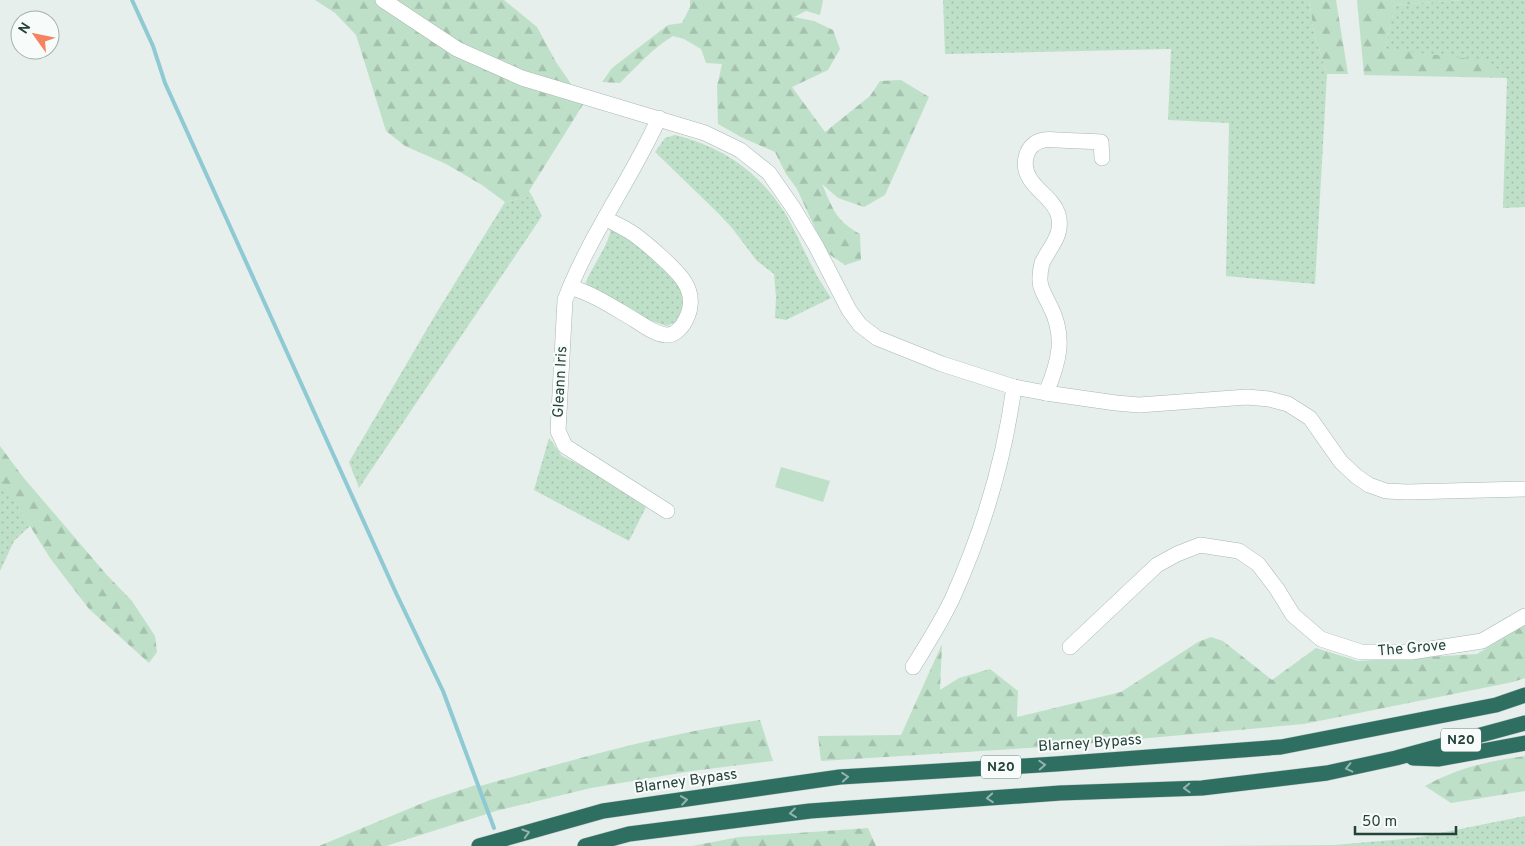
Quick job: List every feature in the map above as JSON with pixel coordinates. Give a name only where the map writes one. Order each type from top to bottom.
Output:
[{"type":"highway","name":"Blarney Bypass","points":[[479,846],[603,811],[840,777],[1056,764],[1281,747],[1496,705],[1525,695]]},
{"type":"highway","name":"N20","points":[[585,846],[629,834],[810,811],[1060,793],[1202,788],[1327,773],[1396,758],[1525,723]]},
{"type":"highway","name":"N20","points":[[1396,758],[1439,759],[1525,743]]},
{"type":"street","points":[[383,0],[458,49],[522,78],[705,133],[740,150],[769,173],[799,216],[849,310],[860,325],[877,338],[942,364],[1014,387],[1046,393],[1116,403],[1139,404],[1247,397],[1268,399],[1288,404],[1310,418],[1341,462],[1356,476],[1369,485],[1386,491],[1525,489]]},
{"type":"street","name":"Gleann Iris","points":[[658,118],[570,287],[566,300],[558,431],[565,446],[667,511]]},
{"type":"street","points":[[1046,393],[1056,368],[1059,344],[1058,324],[1039,281],[1042,264],[1058,237],[1060,227],[1058,214],[1051,202],[1030,179],[1026,167],[1026,154],[1033,145],[1043,140],[1101,142],[1102,158]]},
{"type":"street","points":[[570,287],[585,291],[652,330],[666,335],[671,335],[685,322],[690,311],[690,296],[685,282],[670,266],[630,232],[605,218]]},
{"type":"street","points":[[913,667],[953,597],[988,507],[1002,460],[1014,387]]},
{"type":"street","name":"The Grove","points":[[1070,647],[1158,565],[1200,545],[1239,552],[1258,564],[1277,589],[1292,615],[1321,639],[1361,652],[1411,652],[1482,641],[1525,616]]},
{"type":"green space","points":[[315,0],[504,0],[537,27],[556,62],[584,103],[529,191],[532,196],[505,202],[482,185],[446,164],[405,146],[386,131],[356,35],[335,13]]},
{"type":"green space","points":[[690,0],[823,0],[820,15],[806,11],[794,17],[814,21],[833,30],[840,49],[828,70],[792,87],[825,132],[870,96],[880,81],[901,80],[929,97],[885,195],[864,207],[838,198],[822,184],[832,207],[840,219],[860,234],[861,260],[845,265],[826,252],[797,189],[786,174],[775,152],[741,137],[718,124],[717,86],[722,64],[706,63],[701,49],[684,39],[673,36],[652,52],[620,83],[602,82],[612,68],[668,25],[682,23],[690,7]]},
{"type":"green space","points":[[943,0],[1309,0],[1314,33],[1327,74],[1315,284],[1226,276],[1229,123],[1168,120],[1171,49],[945,54]]},
{"type":"green space","points":[[1309,0],[1336,0],[1348,74],[1327,74],[1314,33]]},
{"type":"green space","points":[[1357,0],[1463,0],[1395,5],[1385,49],[1489,61],[1507,78],[1364,75]]},
{"type":"green space","points":[[1463,0],[1525,0],[1525,207],[1503,208],[1507,78],[1385,49],[1395,5]]},
{"type":"green space","points":[[675,135],[709,146],[724,154],[751,173],[763,185],[785,213],[815,272],[831,298],[786,320],[775,318],[774,274],[757,261],[718,213],[655,152],[665,138]]},
{"type":"green space","points":[[532,196],[542,216],[359,488],[349,462],[434,317],[505,202]]},
{"type":"green space","points":[[611,229],[617,229],[671,275],[680,287],[685,306],[675,322],[667,326],[648,320],[585,285],[607,243]]},
{"type":"green space","points":[[549,438],[562,456],[621,486],[647,505],[629,541],[534,490]]},
{"type":"green space","points":[[0,446],[23,477],[106,574],[132,601],[155,636],[157,652],[149,663],[89,609],[50,558],[0,478]]},
{"type":"green space","points":[[781,467],[830,481],[823,502],[775,487]]},
{"type":"green space","points":[[0,476],[30,526],[14,541],[0,571]]},
{"type":"green space","points":[[1525,624],[1525,678],[1304,724],[1060,746],[821,761],[818,736],[901,735],[942,644],[940,690],[959,678],[990,669],[1018,691],[1017,717],[1121,692],[1198,642],[1211,637],[1223,641],[1272,680],[1316,648],[1358,661],[1477,654]]},
{"type":"green space","points":[[760,720],[773,761],[692,771],[591,788],[496,811],[386,846],[319,846],[430,800],[479,784],[480,786],[584,757],[689,732]]},
{"type":"green space","points":[[1525,756],[1525,791],[1451,803],[1425,786],[1449,774],[1474,766]]},
{"type":"green space","points":[[1525,816],[1525,846],[1212,846],[1334,845],[1415,838]]},
{"type":"green space","points":[[868,828],[876,846],[692,846],[739,837]]},
{"type":"waterway","points":[[132,0],[153,46],[165,83],[396,593],[443,691],[494,828]]}]
